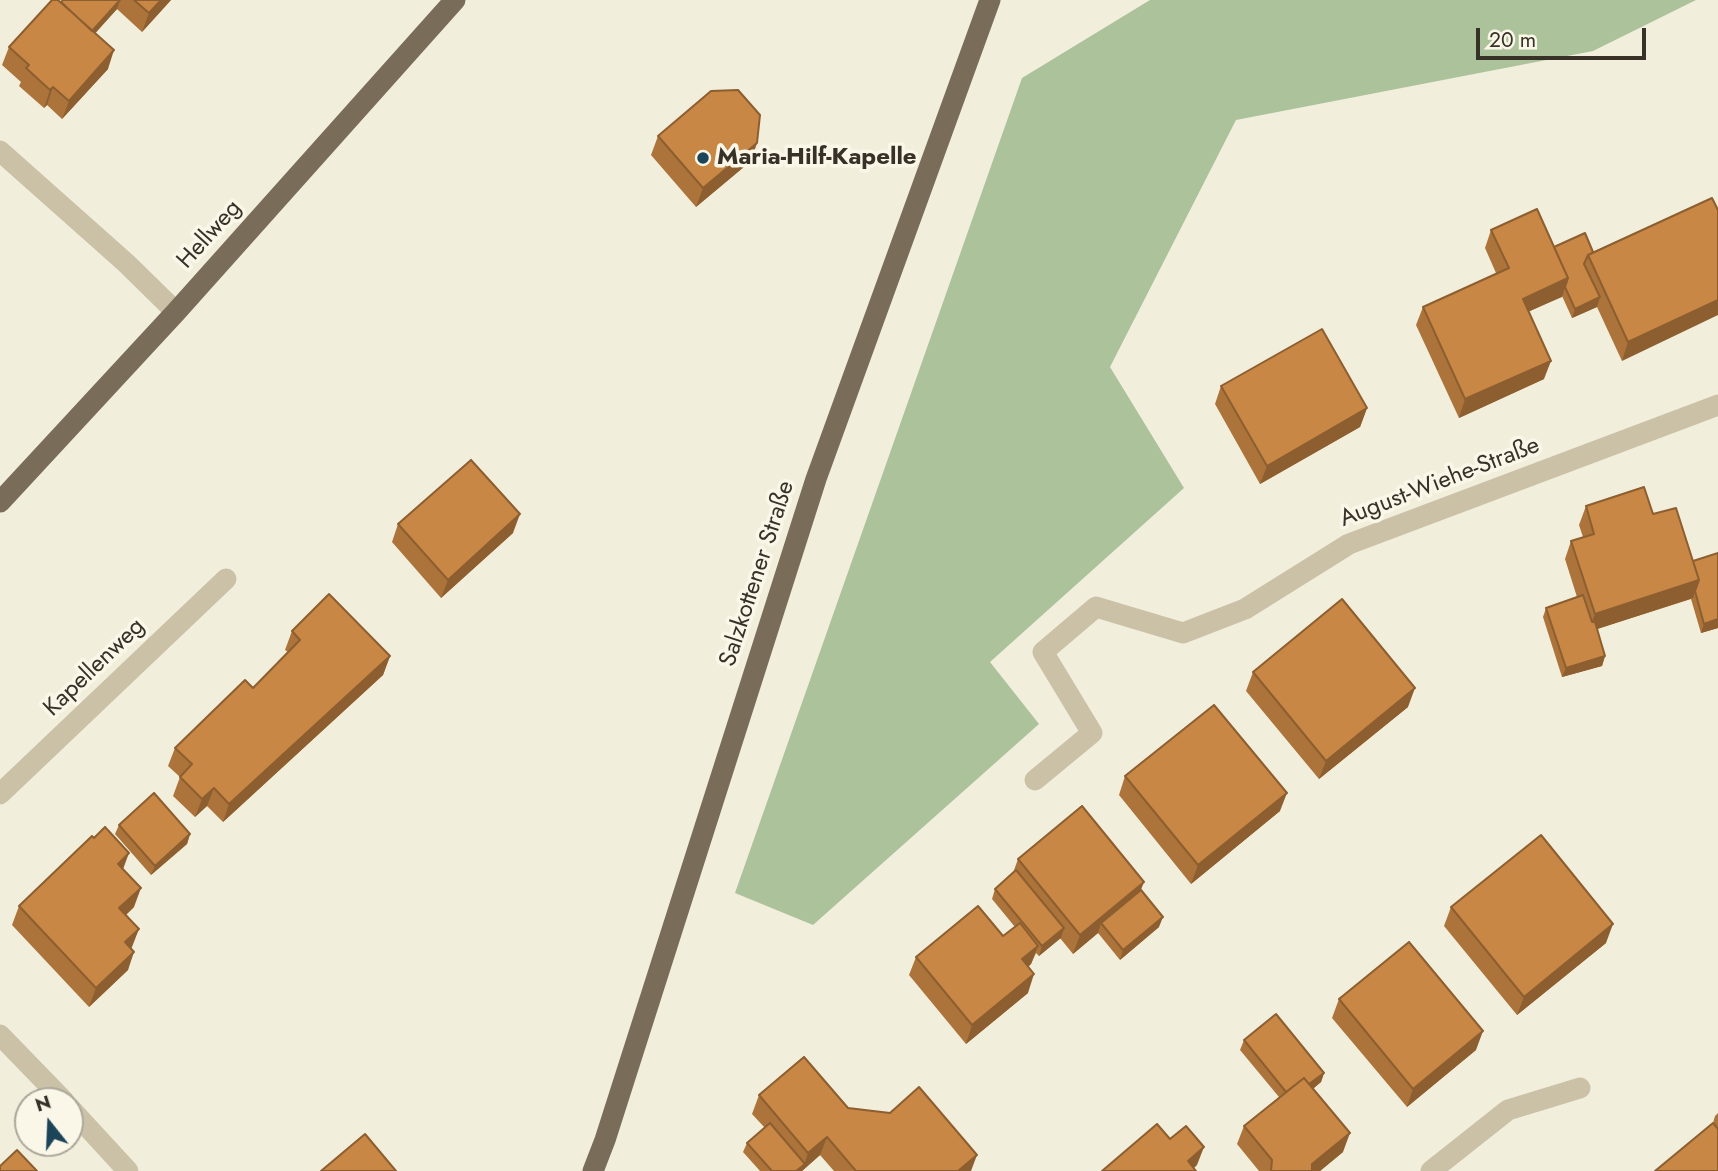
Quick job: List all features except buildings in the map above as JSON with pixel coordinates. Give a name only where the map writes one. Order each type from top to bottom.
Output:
[{"type":"main road","name":"Hellweg","points":[[0,502],[176,312],[455,0]]},
{"type":"main road","name":"Salzkottener Straße","points":[[593,1171],[816,479],[990,0]]},
{"type":"street","points":[[0,151],[126,262],[176,312]]},
{"type":"street","name":"August-Wiehe-Straße","points":[[1035,780],[1092,733],[1043,652],[1096,607],[1183,633],[1245,609],[1349,544],[1718,405]]},
{"type":"street","name":"Kapellenweg","points":[[0,794],[226,579]]},
{"type":"street","points":[[0,1035],[50,1087]]},
{"type":"street","points":[[1431,1171],[1508,1110],[1580,1087]]},
{"type":"street","points":[[84,1123],[128,1171]]},
{"type":"green space","points":[[1150,0],[1696,0],[1593,51],[1236,120],[1110,367],[1184,488],[990,662],[1039,724],[813,925],[735,893],[1022,78]]},
{"type":"place","name":"Maria-Hilf-Kapelle","points":[[703,158]]}]
